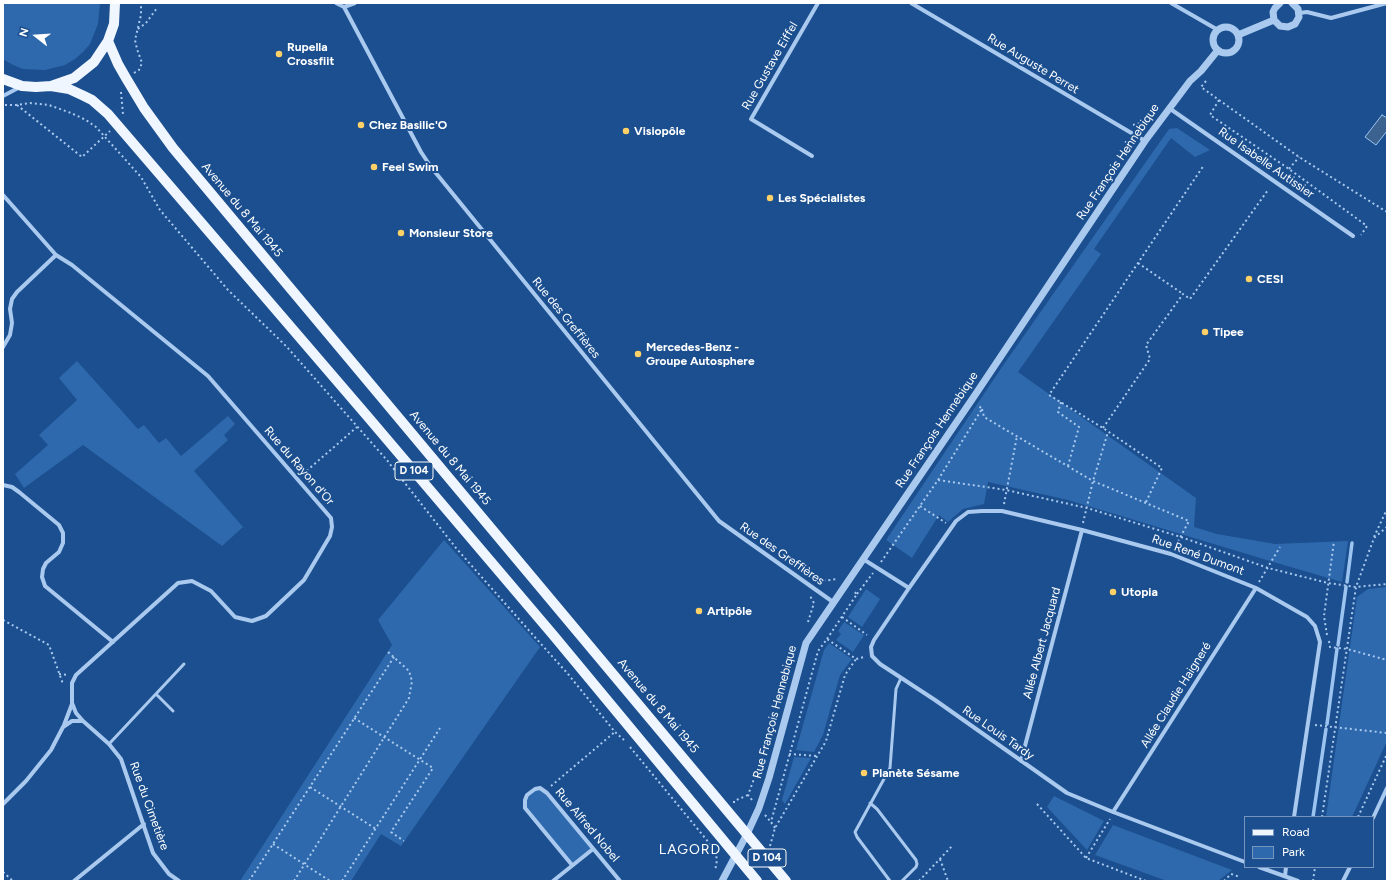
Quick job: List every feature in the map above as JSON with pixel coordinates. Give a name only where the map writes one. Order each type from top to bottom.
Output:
[{"type":"main road","points":[[3,79],[22,86],[36,87],[51,86],[74,78],[94,62],[108,41],[114,24],[115,4]]},
{"type":"main road","name":"Avenue du 8 Mai 1945","points":[[108,41],[118,64],[144,108],[173,148],[786,881]]},
{"type":"main road","name":"D 104","points":[[51,86],[69,90],[84,96],[98,105],[117,124],[368,417],[757,881]]},
{"type":"street","points":[[336,3],[344,7],[355,3]]},
{"type":"street","name":"Rue Gustave Eiffel","points":[[812,156],[751,119],[818,3]]},
{"type":"street","name":"Rue Auguste Perret","points":[[911,3],[1145,141]]},
{"type":"street","points":[[1171,3],[1218,30]]},
{"type":"street","points":[[1280,3],[1273,12],[1274,20],[1280,26],[1288,27],[1295,24],[1299,17],[1296,6],[1292,3]]},
{"type":"street","points":[[1299,13],[1307,12],[1331,18],[1387,3]]},
{"type":"street","name":"Rue des Greffières","points":[[344,7],[421,152],[431,166],[719,522],[833,602]]},
{"type":"street","points":[[1238,35],[1274,20]]},
{"type":"street","points":[[1226,27],[1233,29],[1238,35],[1239,43],[1234,50],[1226,53],[1218,50],[1214,44],[1214,36],[1218,30],[1226,27]]},
{"type":"street","name":"Rue François Hennebique","points":[[722,881],[759,808],[806,643],[973,398],[1145,141],[1169,107],[1218,50]]},
{"type":"street","points":[[3,96],[22,86]]},
{"type":"street","name":"Rue Isabelle Autissier","points":[[1169,107],[1353,236]]},
{"type":"street","name":"Rue du Rayon d'Or","points":[[3,195],[56,255],[72,264],[208,376],[331,518],[332,527],[330,536],[304,580],[266,616],[252,621],[235,617],[211,591],[192,581],[178,583],[76,675],[72,683],[72,703],[83,722]]},
{"type":"street","points":[[3,347],[10,335],[12,323],[10,309],[12,299],[17,292],[56,255]]},
{"type":"street","points":[[3,485],[12,487],[19,492],[59,525],[63,533],[59,552],[46,563],[43,569],[42,577],[45,586],[113,642]]},
{"type":"street","name":"Rue René Dumont","points":[[909,588],[956,521],[968,512],[1002,511],[1082,530],[1171,554],[1256,588],[1307,617],[1315,626],[1320,642],[1294,816]]},
{"type":"street","name":"Allée Albert Jacquard","points":[[1021,762],[1082,530]]},
{"type":"street","points":[[862,559],[909,588],[874,640],[871,647],[872,656]]},
{"type":"street","name":"Allée Claudie Haigneré","points":[[1113,812],[1256,588]]},
{"type":"street","name":"Rue Louis Tardy","points":[[872,656],[880,664],[941,704],[1021,762],[1067,793],[1244,862]]},
{"type":"street","points":[[3,804],[26,781],[51,750],[70,712],[72,703]]},
{"type":"street","points":[[62,727],[72,721],[83,722]]},
{"type":"street","name":"Rue du Cimetière","points":[[83,722],[109,744],[121,759],[153,853],[169,874],[179,881]]},
{"type":"street","name":"Rue Alfred Nobel","points":[[572,865],[525,808],[525,800],[527,795],[535,789],[540,788],[545,791],[620,881]]},
{"type":"street","points":[[1374,816],[1387,788]]},
{"type":"street","points":[[74,881],[144,824]]},
{"type":"street","points":[[553,881],[593,848]]},
{"type":"street","points":[[1262,868],[1298,881]]},
{"type":"street","points":[[1285,876],[1286,868]]},
{"type":"street","points":[[1344,881],[1350,868]]},
{"type":"lane","points":[[109,744],[184,664]]},
{"type":"lane","points":[[890,881],[857,837],[855,832],[890,768],[896,689],[901,678]]},
{"type":"lane","points":[[156,694],[173,711]]},
{"type":"lane","points":[[870,803],[877,809],[916,860],[916,867],[902,881]]},
{"type":"path","points":[[16,105],[82,157],[122,118],[120,86],[122,81],[139,70],[142,63],[135,40],[142,15],[141,3]]},
{"type":"path","points":[[138,29],[146,23],[157,8]]},
{"type":"path","points":[[1201,86],[1299,157],[1387,212]]},
{"type":"path","points":[[1219,100],[1210,115],[1289,169],[1367,226],[1358,239],[1353,236]]},
{"type":"path","points":[[4,105],[30,103],[49,105],[86,120],[96,127],[141,177],[160,210],[228,290],[286,346],[386,459],[456,548],[568,674],[623,739],[715,850],[717,860],[715,873]]},
{"type":"path","points":[[1289,169],[1299,157]]},
{"type":"path","points":[[1146,502],[1162,468],[1103,428],[1049,395],[1204,165]]},
{"type":"path","points":[[1138,262],[1190,299],[1268,190]]},
{"type":"path","points":[[1103,428],[1150,360],[1146,345],[1183,294]]},
{"type":"path","points":[[973,398],[982,409],[984,417],[1093,481],[1189,521],[1171,554]]},
{"type":"path","points":[[1061,402],[1058,412],[1079,427],[1068,466]]},
{"type":"path","points":[[938,480],[982,409]]},
{"type":"path","points":[[297,478],[368,417]]},
{"type":"path","points":[[1082,530],[1093,481],[1108,432]]},
{"type":"path","points":[[1002,511],[1017,436]]},
{"type":"path","points":[[920,506],[952,527]]},
{"type":"path","points":[[1322,816],[1356,587],[1374,538],[1387,509]]},
{"type":"path","points":[[1374,538],[1387,527]]},
{"type":"path","points":[[1334,541],[1324,616],[1330,647],[1348,649],[1387,660]]},
{"type":"path","points":[[1256,588],[1280,547]]},
{"type":"path","points":[[856,658],[845,675],[826,741],[775,828],[771,822],[818,651],[857,594],[877,568]]},
{"type":"path","points":[[838,579],[857,594]]},
{"type":"path","points":[[1356,587],[1387,584]]},
{"type":"path","points":[[842,617],[867,635]]},
{"type":"path","points":[[3,620],[49,645],[72,703]]},
{"type":"path","points":[[827,639],[856,658],[872,656]]},
{"type":"path","points":[[294,881],[409,698],[412,681],[409,672],[388,652]]},
{"type":"path","points":[[249,881],[394,657]]},
{"type":"path","points":[[354,718],[433,768],[391,832],[404,841]]},
{"type":"path","points":[[545,791],[626,723]]},
{"type":"path","points":[[1307,724],[1387,733]]},
{"type":"path","points":[[342,881],[440,728]]},
{"type":"path","points":[[789,754],[817,756]]},
{"type":"path","points":[[1358,816],[1387,754]]},
{"type":"path","points":[[310,787],[376,829]]},
{"type":"path","points":[[1037,804],[1086,858],[1146,881]]},
{"type":"path","points":[[1086,858],[1113,812]]},
{"type":"path","points":[[273,844],[330,881]]},
{"type":"path","points":[[919,881],[953,845]]},
{"type":"path","points":[[940,858],[948,881]]},
{"type":"path","points":[[1313,881],[1315,868]]},
{"type":"path","points":[[3,872],[12,881]]},
{"type":"path","points":[[1224,881],[1231,874],[1240,877]]},
{"type":"green space","points":[[3,3],[100,3],[98,24],[90,44],[75,59],[65,65],[45,70],[23,69],[3,59]]},
{"type":"green space","points":[[1177,128],[1210,150],[1195,157],[1171,138],[1094,249],[1101,254],[1018,372],[1196,498],[1194,527],[1217,534],[1275,544],[1348,541],[1342,582],[1068,500],[988,482],[984,504],[963,509],[948,522],[939,515],[912,558],[886,540],[1004,364],[1169,129]]},
{"type":"green space","points":[[77,361],[138,429],[144,425],[159,443],[166,438],[181,456],[228,416],[235,424],[224,435],[228,440],[194,471],[243,527],[222,546],[83,445],[24,488],[15,474],[48,445],[39,435],[77,400],[59,378]]},
{"type":"green space","points":[[444,540],[540,647],[401,846],[381,834],[351,881],[240,881],[392,645],[378,620]]},
{"type":"green space","points":[[1387,587],[1387,741],[1352,816],[1326,816],[1357,597],[1368,589]]},
{"type":"green space","points":[[866,589],[880,599],[862,627],[848,617]]},
{"type":"green space","points":[[844,622],[864,635],[853,652],[836,640],[841,634],[838,631]]},
{"type":"green space","points":[[829,643],[852,659],[840,675],[823,735],[814,752],[796,750],[824,650]]},
{"type":"green space","points":[[794,757],[811,758],[785,804],[782,800]]},
{"type":"green space","points":[[540,788],[593,849],[572,865],[525,808],[527,795]]},
{"type":"green space","points":[[1054,796],[1104,821],[1087,850],[1047,807]]},
{"type":"green space","points":[[1113,825],[1232,870],[1218,881],[1167,881],[1095,855]]},
{"type":"shaded area","points":[[1382,115],[1387,118],[1387,131],[1376,145],[1365,137]]},
{"type":"waterway","points":[[1347,582],[1352,543]]},
{"type":"waterway","points":[[1338,645],[1346,587]]},
{"type":"waterway","points":[[1327,724],[1337,649]]},
{"type":"waterway","points":[[1313,816],[1326,729]]},
{"type":"place","name":"Rupella Crossfiit","points":[[279,54]]},
{"type":"place","name":"Chez Basilic'O","points":[[361,125]]},
{"type":"place","name":"Visiopôle","points":[[626,131]]},
{"type":"place","name":"Feel Swim","points":[[374,167]]},
{"type":"place","name":"Les Spécialistes","points":[[770,198]]},
{"type":"place","name":"Monsieur Store","points":[[401,233]]},
{"type":"place","name":"CESI","points":[[1249,279]]},
{"type":"place","name":"Tipee","points":[[1205,332]]},
{"type":"place","name":"Mercedes-Benz - Groupe Autosphere","points":[[638,354]]},
{"type":"place","name":"Utopia","points":[[1113,592]]},
{"type":"place","name":"Artipôle","points":[[699,611]]},
{"type":"place","name":"Planète Sésame","points":[[864,773]]},
{"type":"district","name":"LAGORD","points":[[690,850]]}]
